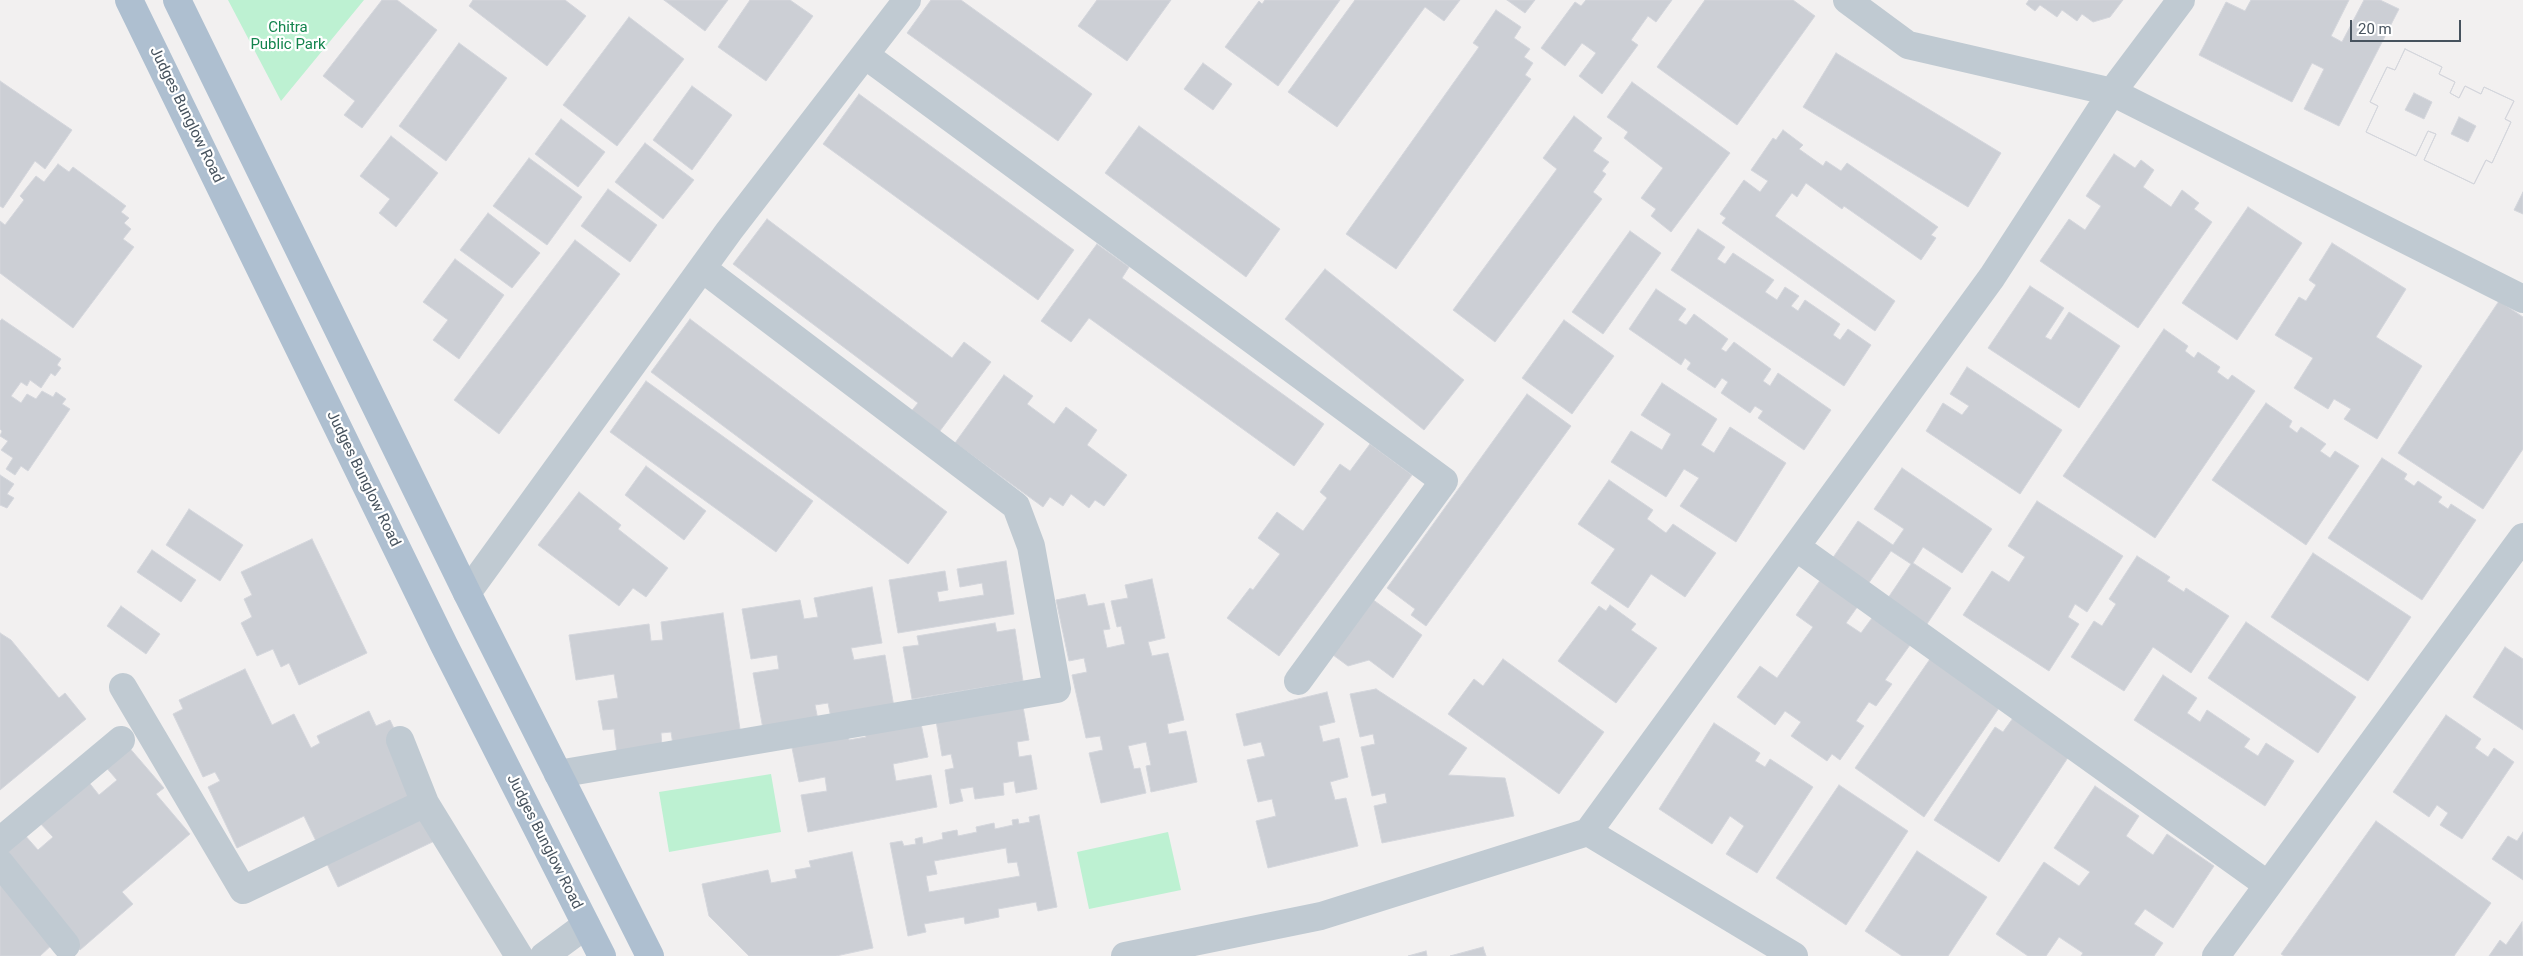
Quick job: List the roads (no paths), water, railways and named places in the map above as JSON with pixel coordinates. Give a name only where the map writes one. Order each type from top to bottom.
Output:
[{"type":"main road","name":"Judges Bunglow Road","points":[[129,0],[444,644],[602,956]]},
{"type":"main road","points":[[177,0],[467,593],[650,956]]},
{"type":"street","points":[[467,593],[702,269],[907,0]]},
{"type":"street","points":[[1847,0],[1908,45],[2112,92],[2523,299]]},
{"type":"street","points":[[1125,956],[1321,916],[1588,832],[1992,277],[2112,92],[2181,0]]},
{"type":"street","points":[[865,54],[1444,480],[1298,681]]},
{"type":"street","points":[[558,774],[1057,689],[1031,546],[1016,506],[702,269]]},
{"type":"street","points":[[2216,956],[2523,537]]},
{"type":"street","points":[[1796,547],[2268,885]]},
{"type":"street","points":[[124,687],[243,890],[425,803]]},
{"type":"street","points":[[0,840],[121,740]]},
{"type":"street","points":[[400,740],[425,803],[519,956]]},
{"type":"street","points":[[1588,832],[1794,956]]},
{"type":"street","points":[[0,863],[66,945]]},
{"type":"street","points":[[544,956],[586,925]]},
{"type":"park label","name":"Chitra Public Park","points":[[288,36]]}]
